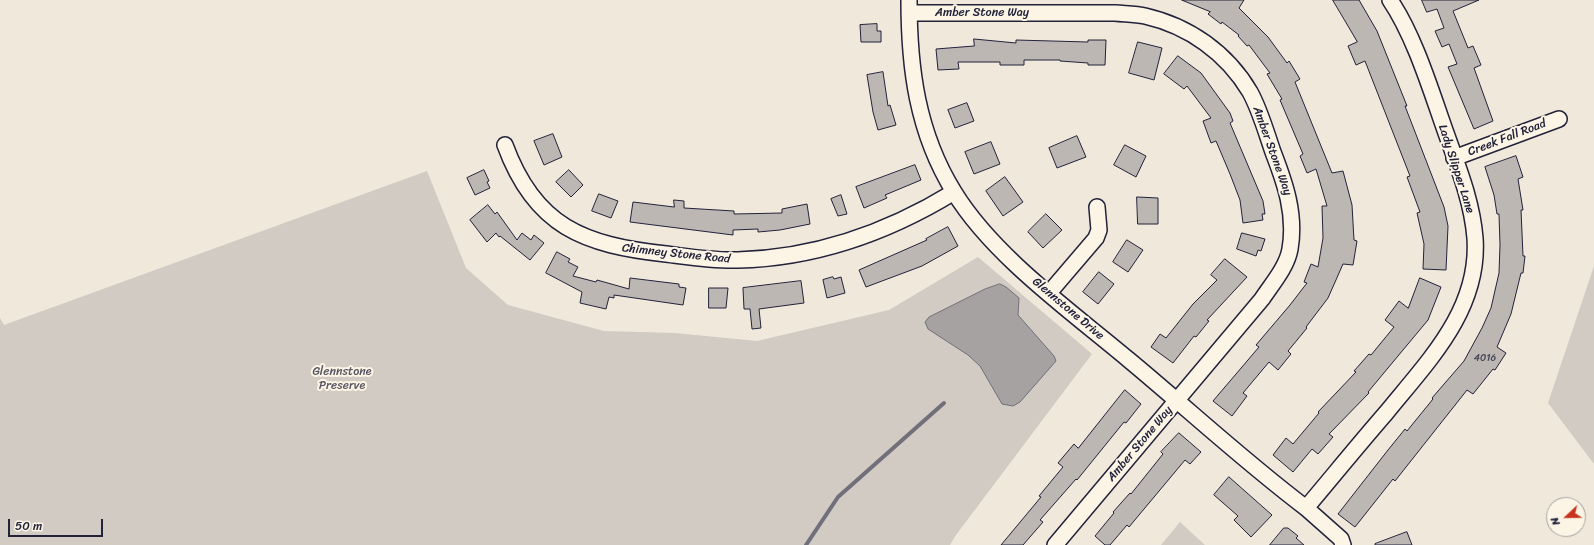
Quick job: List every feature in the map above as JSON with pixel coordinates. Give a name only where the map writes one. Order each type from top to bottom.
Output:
[{"type":"street","name":"Lady Slipper Lane","points":[[1306,508],[1437,351],[1462,310],[1472,275],[1475,238],[1467,194],[1413,45],[1390,0]]},
{"type":"street","name":"Glennstone Drive","points":[[909,6],[910,49],[914,85],[921,116],[931,144],[954,192],[970,215],[1014,263],[1306,508],[1341,539],[1343,545]]},
{"type":"street","name":"Amber Stone Way","points":[[909,6],[1115,13],[1144,16],[1174,25],[1199,38],[1222,56],[1250,93],[1281,172],[1290,201],[1293,226],[1290,250],[1281,271],[1262,299],[1055,545]]},
{"type":"street","name":"Creek Fall Road","points":[[1454,158],[1559,119]]},
{"type":"street","name":"Chimney Stone Road","points":[[505,145],[515,170],[526,189],[552,218],[569,229],[588,238],[627,250],[712,260],[770,259],[822,250],[853,241],[896,224],[954,192]]},
{"type":"street","points":[[1050,293],[1096,238],[1099,230],[1097,207]]},
{"type":"green space","name":"Glennstone Preserve","points":[[427,171],[466,268],[508,305],[604,331],[675,333],[757,341],[889,310],[978,257],[1092,354],[950,545],[0,545],[0,318],[4,325]]},
{"type":"green space","points":[[1594,266],[1594,464],[1548,403]]},
{"type":"green space","points":[[1180,522],[1205,545],[1161,545]]},
{"type":"shaded area","points":[[1000,284],[1019,298],[1018,315],[1054,356],[1056,361],[1020,402],[1013,406],[1002,404],[980,366],[968,355],[928,329],[925,322],[929,317],[985,289]]},
{"type":"building","points":[[1182,0],[1244,0],[1239,8],[1268,37],[1287,63],[1289,61],[1300,79],[1295,82],[1332,173],[1343,171],[1352,205],[1354,240],[1357,241],[1353,265],[1343,264],[1328,298],[1306,327],[1307,328],[1288,351],[1291,354],[1278,370],[1269,362],[1243,393],[1247,396],[1232,416],[1213,401],[1259,347],[1256,345],[1307,283],[1304,282],[1311,264],[1318,267],[1323,238],[1322,206],[1327,206],[1316,169],[1307,173],[1300,156],[1303,154],[1280,100],[1282,99],[1267,74],[1270,73],[1249,45],[1247,46],[1238,36],[1239,35],[1222,22],[1221,24],[1208,14],[1210,12]]},
{"type":"building","points":[[1333,0],[1359,0],[1377,31],[1407,106],[1405,106],[1444,207],[1448,226],[1446,270],[1423,269],[1424,244],[1417,213],[1420,212],[1407,177],[1410,176],[1365,61],[1356,65],[1348,46],[1357,42]]},
{"type":"building","points":[[1422,0],[1479,0],[1453,11],[1468,48],[1473,46],[1481,65],[1474,68],[1493,121],[1474,129],[1448,67],[1457,64],[1449,44],[1442,47],[1435,31],[1444,28],[1437,9],[1427,12]]},
{"type":"building","points":[[877,24],[877,31],[881,31],[881,42],[861,42],[860,25]]},
{"type":"building","points":[[974,39],[1016,43],[1016,40],[1088,42],[1088,40],[1106,40],[1105,65],[1088,65],[1088,63],[1060,60],[1024,60],[1024,65],[1000,65],[1000,62],[958,62],[959,69],[938,70],[936,49],[974,46]]},
{"type":"building","points":[[1138,42],[1162,48],[1154,80],[1129,73]]},
{"type":"building","points":[[1178,56],[1201,73],[1230,113],[1233,121],[1230,123],[1263,201],[1265,214],[1262,214],[1263,220],[1243,223],[1240,200],[1230,174],[1216,141],[1211,143],[1203,121],[1211,118],[1187,86],[1184,89],[1164,74]]},
{"type":"building","points":[[883,72],[888,106],[890,105],[896,125],[878,130],[873,112],[867,75]]},
{"type":"building","points":[[967,103],[974,121],[955,128],[948,110]]},
{"type":"building","points":[[553,134],[562,157],[544,165],[534,141]]},
{"type":"building","points":[[1077,136],[1086,157],[1057,168],[1049,148]]},
{"type":"building","points":[[991,142],[1000,164],[974,174],[965,152]]},
{"type":"building","points":[[1125,145],[1146,156],[1136,177],[1114,165]]},
{"type":"building","points":[[1516,156],[1523,177],[1518,179],[1523,210],[1521,210],[1523,256],[1525,256],[1523,273],[1521,273],[1511,314],[1497,347],[1506,353],[1495,370],[1493,369],[1473,394],[1467,390],[1395,481],[1393,479],[1355,527],[1338,514],[1405,429],[1407,431],[1433,399],[1432,398],[1464,361],[1491,308],[1499,273],[1499,214],[1497,214],[1494,195],[1485,167]]},
{"type":"building","points":[[915,165],[921,180],[885,195],[887,198],[864,208],[856,187]]},
{"type":"building","points":[[484,170],[489,181],[487,182],[490,188],[475,195],[467,178]]},
{"type":"building","points":[[569,170],[583,185],[571,197],[556,182]]},
{"type":"building","points":[[1005,177],[1023,202],[1003,216],[986,191]]},
{"type":"building","points":[[599,194],[618,201],[611,218],[592,211]]},
{"type":"building","points":[[841,195],[847,214],[838,216],[831,199]]},
{"type":"building","points":[[1137,197],[1158,198],[1158,224],[1138,224]]},
{"type":"building","points":[[674,200],[684,201],[684,208],[734,211],[734,214],[782,213],[782,209],[807,204],[810,224],[780,230],[758,232],[758,229],[733,230],[733,235],[630,222],[633,202],[674,207]]},
{"type":"building","points":[[488,205],[495,214],[497,212],[517,240],[522,233],[531,240],[534,235],[544,243],[530,260],[500,236],[499,237],[496,233],[487,242],[470,220]]},
{"type":"building","points":[[1046,214],[1062,230],[1043,248],[1028,232]]},
{"type":"building","points":[[948,227],[958,246],[922,266],[866,287],[859,270],[927,240],[926,239]]},
{"type":"building","points":[[1242,233],[1265,239],[1261,251],[1258,250],[1256,256],[1237,249]]},
{"type":"building","points":[[1127,240],[1143,250],[1128,272],[1113,262]]},
{"type":"building","points":[[557,252],[570,259],[568,262],[578,267],[573,276],[596,282],[597,280],[629,289],[630,278],[679,284],[679,287],[686,288],[683,305],[614,295],[614,298],[609,297],[606,309],[580,303],[582,292],[546,273]]},
{"type":"building","points":[[1225,259],[1247,277],[1207,320],[1209,321],[1196,337],[1194,336],[1173,363],[1151,347],[1160,334],[1166,338],[1193,304],[1217,280],[1211,275]]},
{"type":"building","points":[[1099,272],[1114,284],[1098,304],[1083,292]]},
{"type":"building","points":[[833,277],[834,279],[841,277],[845,293],[827,298],[823,280]]},
{"type":"building","points":[[1420,278],[1441,287],[1428,320],[1368,392],[1369,393],[1329,434],[1333,437],[1318,454],[1312,449],[1293,472],[1273,455],[1286,438],[1293,444],[1319,413],[1318,412],[1356,372],[1354,371],[1369,354],[1371,355],[1394,327],[1385,320],[1399,301],[1408,308]]},
{"type":"building","points":[[801,281],[804,303],[759,309],[761,328],[752,329],[750,309],[744,309],[743,288]]},
{"type":"building","points":[[709,288],[728,288],[726,308],[709,308]]},
{"type":"building","points":[[1125,390],[1141,404],[1126,423],[1124,422],[1077,480],[1076,479],[1040,520],[1043,522],[1023,545],[1001,545],[1041,497],[1039,496],[1063,467],[1058,463],[1074,444],[1078,448]]},
{"type":"building","points":[[1179,433],[1201,452],[1190,464],[1185,460],[1129,527],[1127,525],[1110,545],[1105,545],[1095,536],[1114,513],[1113,512],[1130,493],[1131,494],[1163,454],[1161,452]]},
{"type":"building","points":[[1229,477],[1272,515],[1251,537],[1234,520],[1238,516],[1214,495]]},
{"type":"building","points":[[1284,528],[1288,528],[1298,536],[1296,538],[1304,545],[1270,545]]},
{"type":"building","points":[[1407,532],[1412,545],[1375,545],[1375,544]]},
{"type":"waterway","points":[[806,545],[838,497],[944,403]]}]
